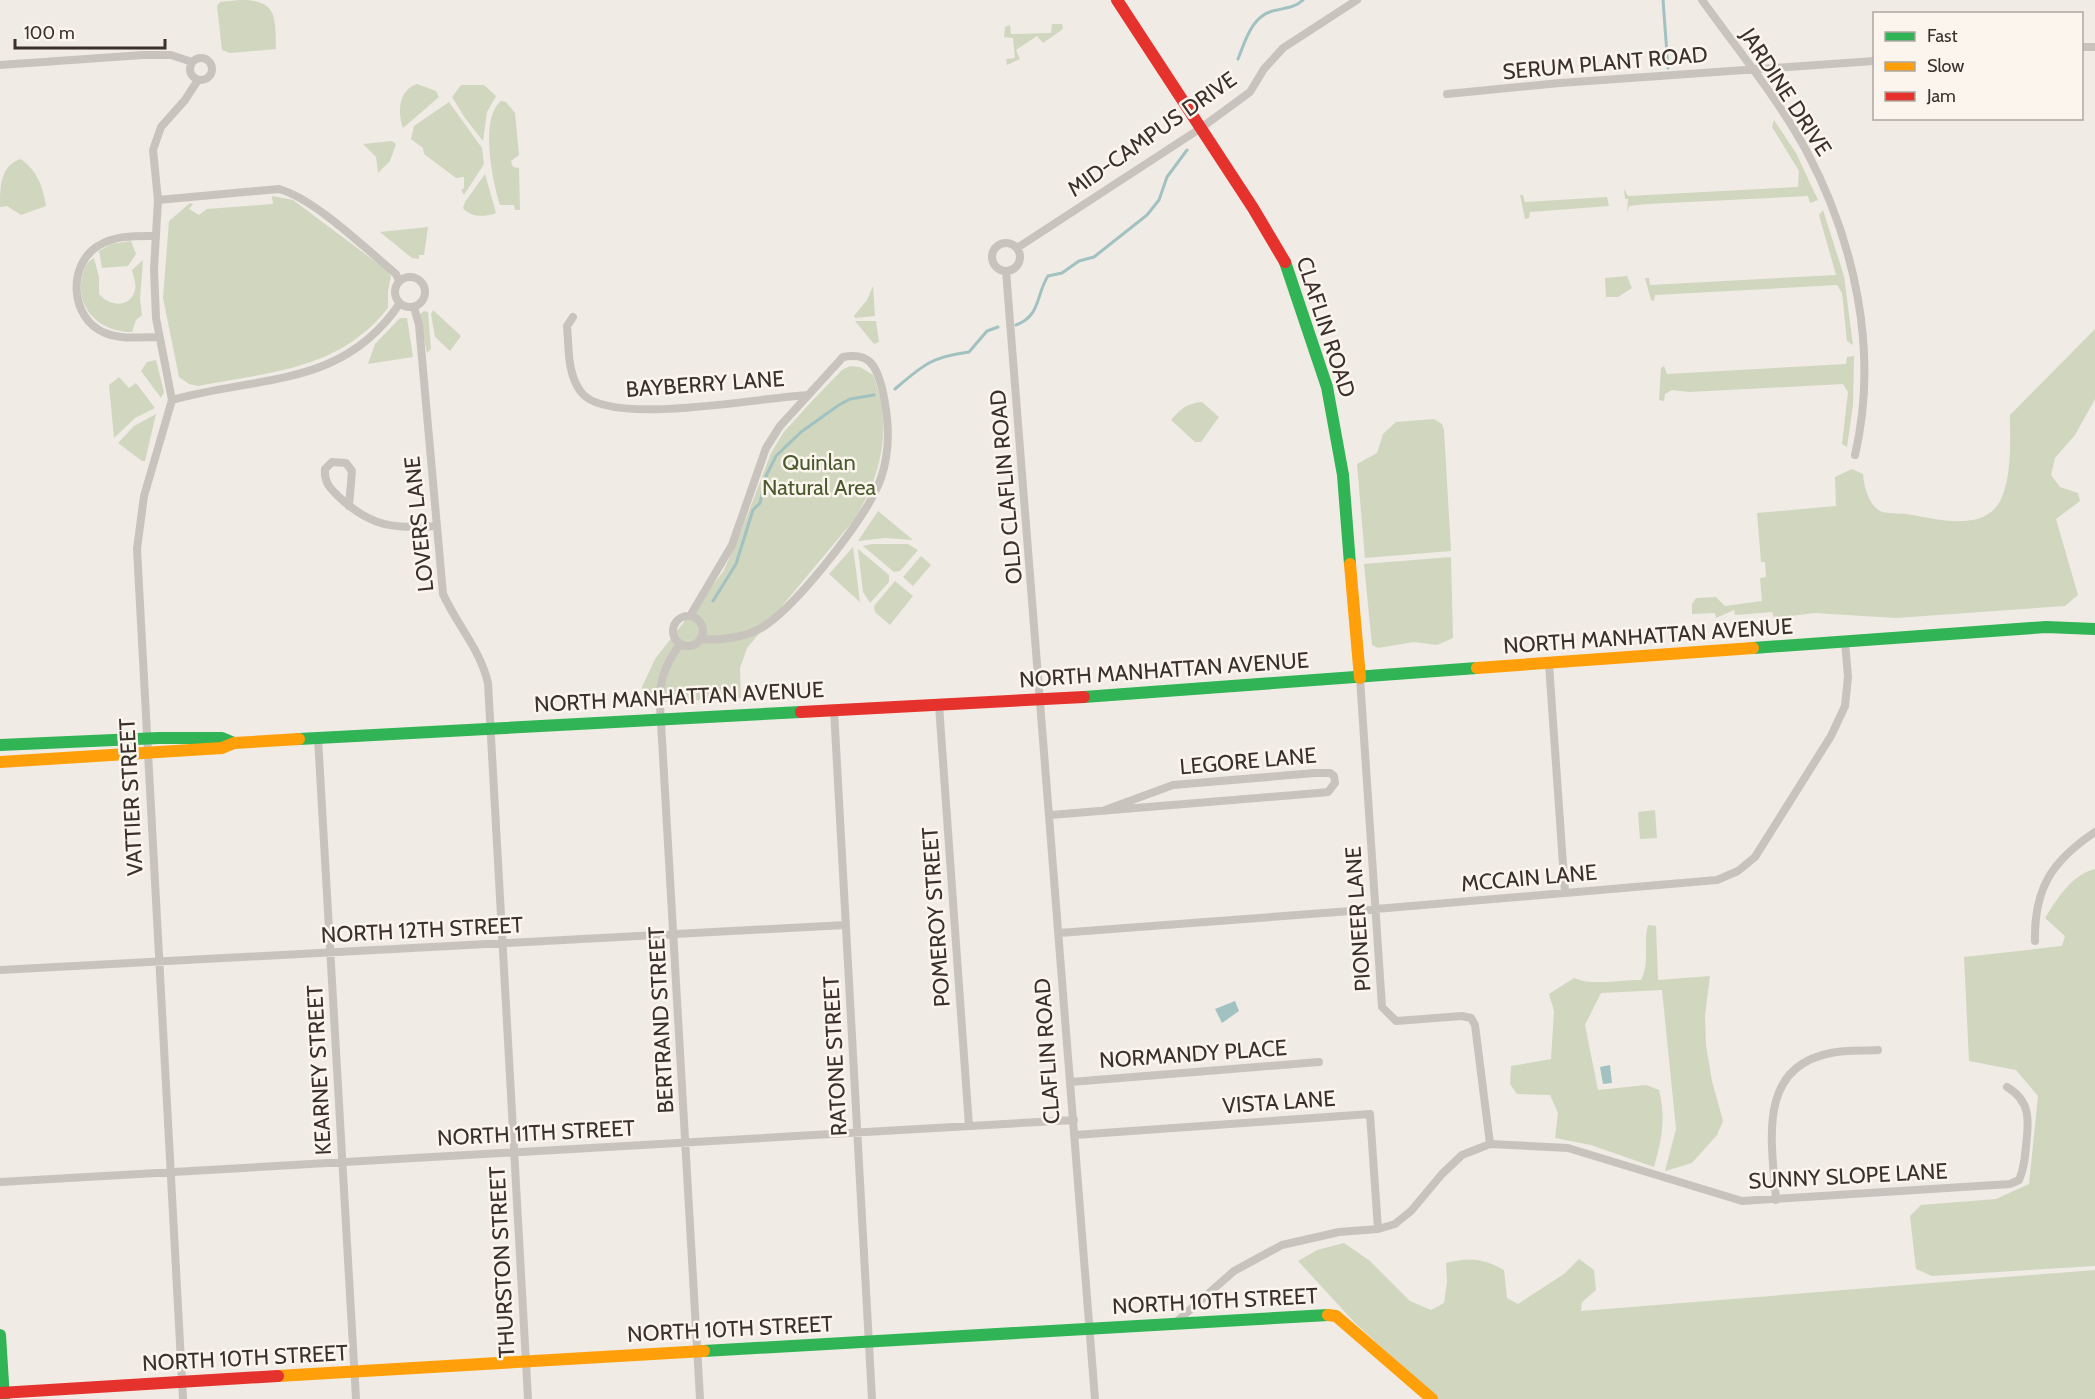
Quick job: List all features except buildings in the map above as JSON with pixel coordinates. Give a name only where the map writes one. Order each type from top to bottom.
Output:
[{"type":"street","name":"CLAFLIN ROAD","points":[[1117,0],[1286,264],[1327,387],[1343,475],[1360,678]]},
{"type":"street","name":"MID-CAMPUS DRIVE","points":[[1017,248],[1201,128],[1250,92],[1264,69],[1283,48],[1357,0]]},
{"type":"street","name":"JARDINE DRIVE","points":[[1702,0],[1753,70],[1809,158],[1838,223],[1859,303],[1864,351],[1863,407],[1855,455]]},
{"type":"street","points":[[0,65],[143,55],[171,55],[192,62],[199,58],[206,59],[212,68],[208,78],[198,80],[155,138],[153,150],[158,200],[279,189],[293,193],[353,237],[396,274],[399,281],[395,292],[400,303],[414,307],[423,300],[424,286],[413,277],[399,281]]},
{"type":"street","points":[[192,62],[190,72],[198,80]]},
{"type":"street","name":"SERUM PLANT ROAD","points":[[1447,94],[1560,83],[1873,62]]},
{"type":"street","name":"VATTIER STREET","points":[[158,200],[154,279],[159,337],[172,400],[144,496],[136,549],[183,1399]]},
{"type":"street","points":[[156,236],[127,237],[100,244],[91,250],[82,265],[76,285],[82,313],[97,329],[126,338],[159,337]]},
{"type":"street","points":[[1005,243],[1017,248],[1020,257],[1018,263],[1006,271],[998,269],[993,264],[993,251],[1005,243]]},
{"type":"street","name":"OLD CLAFLIN ROAD","points":[[1006,271],[1042,700]]},
{"type":"street","points":[[172,400],[309,374],[362,346],[385,325],[400,303]]},
{"type":"street","name":"LOVERS LANE","points":[[414,307],[419,325],[443,594],[450,612],[479,653],[486,675],[490,727]]},
{"type":"street","name":"BAYBERRY LANE","points":[[573,317],[567,326],[572,372],[581,393],[604,407],[669,408],[808,395]]},
{"type":"street","points":[[862,356],[878,369],[889,428],[881,477],[871,502],[860,520],[804,586],[765,626],[728,638],[700,639],[693,645],[680,644],[674,634],[675,624],[681,618],[690,616],[732,545],[766,448],[780,426],[808,395],[843,357],[862,356]]},
{"type":"street","points":[[349,506],[352,471],[346,463],[332,462],[325,469],[327,485],[349,506],[370,521],[389,526],[436,526]]},
{"type":"street","points":[[690,616],[701,624],[700,639]]},
{"type":"street","name":"NORTH MANHATTAN AVENUE","points":[[0,762],[222,748],[234,743],[490,727],[1042,700],[2046,627],[2095,629]]},
{"type":"street","name":"MCCAIN LANE","points":[[1059,933],[1565,893],[1717,879],[1738,872],[1755,857],[1831,736],[1845,706],[1848,677],[1845,642]]},
{"type":"street","name":"BERTRAND STREET","points":[[680,644],[668,662],[660,685],[700,1399]]},
{"type":"street","points":[[1549,664],[1565,893]]},
{"type":"street","name":"PIONEER LANE","points":[[1360,678],[1382,1006],[1396,1021],[1462,1016],[1471,1018],[1475,1025],[1490,1144]]},
{"type":"street","name":"CLAFLIN ROAD","points":[[1042,700],[1095,1399]]},
{"type":"street","name":"POMEROY STREET","points":[[939,705],[969,1126]]},
{"type":"street","name":"RATONE STREET","points":[[834,710],[872,1399]]},
{"type":"street","name":"THURSTON STREET","points":[[490,727],[528,1399]]},
{"type":"street","name":"NORTH MANHATTAN AVENUE","points":[[0,746],[146,738],[222,738],[234,743]]},
{"type":"street","name":"KEARNEY STREET","points":[[318,738],[356,1399]]},
{"type":"street","name":"LEGORE LANE","points":[[1051,815],[1328,792],[1335,783],[1334,776],[1330,772],[1315,772],[1173,784],[1105,810]]},
{"type":"street","points":[[2035,941],[2038,898],[2049,874],[2056,864],[2095,832]]},
{"type":"street","name":"NORTH 12TH STREET","points":[[0,970],[845,925]]},
{"type":"street","points":[[1776,1200],[1771,1131],[1774,1103],[1793,1068],[1831,1053],[1878,1050]]},
{"type":"street","name":"NORMANDY PLACE","points":[[1071,1082],[1319,1062]]},
{"type":"street","name":"SUNNY SLOPE LANE","points":[[1175,1323],[1234,1271],[1282,1245],[1340,1232],[1378,1229],[1395,1224],[1462,1155],[1490,1144],[1568,1148],[1742,1201],[2010,1184],[2019,1180],[2024,1170],[2028,1113],[2017,1092],[2007,1087]]},
{"type":"street","name":"VISTA LANE","points":[[1075,1136],[1370,1114],[1378,1229]]},
{"type":"street","name":"NORTH 11TH STREET","points":[[0,1182],[1074,1120]]},
{"type":"street","name":"NORTH 10TH STREET","points":[[2,1395],[182,1382],[1090,1329],[1308,1314],[1336,1316],[1432,1399]]},
{"type":"street","points":[[0,1335],[2,1395]]},
{"type":"green space","points":[[240,0],[262,3],[272,12],[276,49],[230,53],[222,50],[217,6],[220,2]]},
{"type":"green space","points":[[1052,24],[1062,24],[1063,29],[1043,43],[1037,36],[1016,50],[1020,59],[1007,65],[1006,59],[1015,58],[1013,38],[1004,37],[1005,27],[1010,25],[1011,34],[1051,33]]},
{"type":"green space","points":[[417,84],[436,91],[439,97],[403,128],[400,115],[401,102],[406,91]]},
{"type":"green space","points":[[461,85],[484,85],[496,96],[487,112],[483,141],[452,97]]},
{"type":"green space","points":[[501,101],[506,102],[515,113],[519,155],[511,161],[513,167],[519,168],[520,210],[515,210],[514,205],[500,205],[491,167],[489,136],[491,121],[494,109]]},
{"type":"green space","points":[[449,102],[482,148],[484,164],[464,195],[461,190],[464,188],[464,177],[456,178],[424,154],[423,148],[411,139],[414,126]]},
{"type":"green space","points":[[1774,120],[1796,153],[1818,200],[1810,203],[1808,196],[1648,204],[1629,206],[1627,213],[1628,199],[1625,199],[1624,189],[1628,196],[1798,187],[1799,171],[1772,127]]},
{"type":"green space","points":[[392,141],[396,144],[390,161],[378,173],[376,157],[363,144]]},
{"type":"green space","points":[[21,159],[38,180],[46,206],[21,215],[7,206],[0,207],[1,185],[5,172],[9,166]]},
{"type":"green space","points":[[485,174],[496,213],[483,216],[470,214],[463,208],[465,202]]},
{"type":"green space","points":[[1520,195],[1523,195],[1525,202],[1607,197],[1609,206],[1530,212],[1529,218],[1525,219]]},
{"type":"green space","points":[[272,196],[293,200],[388,271],[391,276],[388,308],[369,329],[348,344],[302,365],[277,372],[198,386],[189,384],[179,377],[163,298],[169,221],[190,203],[193,204],[189,209],[199,215],[207,209],[273,204]]},
{"type":"green space","points":[[1823,210],[1844,276],[1853,345],[1847,341],[1842,293],[1837,285],[1655,295],[1654,301],[1651,300],[1645,278],[1649,278],[1650,285],[1836,275],[1819,215]]},
{"type":"green space","points":[[428,227],[424,255],[419,255],[419,259],[412,258],[380,232]]},
{"type":"green space","points":[[131,241],[136,254],[128,266],[102,268],[99,251],[111,244]]},
{"type":"green space","points":[[94,258],[99,277],[99,294],[108,301],[119,304],[129,300],[132,296],[136,285],[132,270],[143,260],[140,299],[142,315],[136,320],[132,332],[109,328],[92,316],[86,307],[81,286],[83,273],[87,264]]},
{"type":"green space","points":[[1627,276],[1632,288],[1618,297],[1606,297],[1605,278]]},
{"type":"green space","points":[[873,286],[875,316],[855,318],[854,316],[867,300]]},
{"type":"green space","points":[[433,310],[461,336],[450,351],[435,337],[431,314]]},
{"type":"green space","points":[[424,311],[428,312],[431,349],[427,353],[419,315]]},
{"type":"green space","points":[[400,318],[407,318],[413,357],[368,364],[375,344]]},
{"type":"green space","points":[[855,321],[876,321],[879,342],[874,344]]},
{"type":"green space","points":[[2095,329],[2095,399],[2075,435],[2055,458],[2051,475],[2060,487],[2078,493],[2080,501],[2056,519],[2078,595],[2065,606],[1896,618],[1815,613],[1774,618],[1772,612],[1735,615],[1734,610],[1716,618],[1715,613],[1692,614],[1692,604],[1696,598],[1716,597],[1725,606],[1762,601],[1760,578],[1766,577],[1765,562],[1761,562],[1757,513],[1836,506],[1835,477],[1852,469],[1863,474],[1870,499],[1876,508],[1883,512],[1960,521],[1985,516],[1995,509],[2002,497],[2007,477],[2010,457],[2010,415]]},
{"type":"green space","points":[[1854,356],[1853,405],[1847,447],[1842,444],[1848,392],[1843,384],[1689,392],[1672,390],[1665,394],[1664,401],[1659,400],[1661,368],[1664,366],[1667,374],[1846,364],[1847,357]]},
{"type":"green space","points":[[156,360],[164,392],[161,398],[141,371],[147,362]]},
{"type":"green space","name":"Quinlan Natural Area","points":[[850,366],[860,367],[873,375],[879,394],[883,432],[881,451],[871,487],[853,521],[747,648],[740,668],[741,698],[642,703],[642,687],[655,659],[723,572],[771,453],[783,433],[842,370]]},
{"type":"green space","points":[[119,377],[129,388],[136,383],[155,408],[135,418],[114,438],[109,385]]},
{"type":"green space","points":[[1202,402],[1219,417],[1201,442],[1195,442],[1171,420],[1185,407]]},
{"type":"green space","points":[[156,414],[145,461],[142,461],[118,443],[134,426]]},
{"type":"green space","points":[[1434,419],[1442,424],[1444,430],[1451,551],[1365,558],[1357,464],[1377,453],[1383,434],[1396,422]]},
{"type":"green space","points":[[878,511],[913,540],[885,538],[858,541]]},
{"type":"green space","points":[[908,544],[918,550],[900,571],[894,572],[863,546]]},
{"type":"green space","points":[[853,547],[860,602],[829,574]]},
{"type":"green space","points":[[858,549],[889,575],[889,582],[870,603],[863,592]]},
{"type":"green space","points":[[921,556],[931,565],[913,586],[903,577]]},
{"type":"green space","points":[[1451,557],[1453,638],[1437,645],[1414,642],[1378,648],[1372,645],[1364,564]]},
{"type":"green space","points":[[895,581],[913,596],[890,625],[875,612],[874,606]]},
{"type":"green space","points":[[1655,810],[1657,838],[1640,839],[1638,812]]},
{"type":"green space","points":[[2095,869],[2095,1266],[1932,1276],[1916,1269],[1910,1216],[1921,1205],[1996,1199],[2029,1184],[2038,1096],[2016,1070],[1969,1061],[1964,957],[2062,946],[2065,936],[2045,918],[2060,895],[2072,882],[2086,872]]},
{"type":"green space","points":[[1648,925],[1656,926],[1658,980],[1710,976],[1705,1015],[1706,1045],[1712,1081],[1723,1121],[1717,1135],[1692,1163],[1665,1171],[1676,1129],[1662,990],[1601,993],[1585,1025],[1598,1090],[1646,1085],[1659,1090],[1662,1128],[1654,1167],[1591,1145],[1555,1138],[1558,1113],[1550,1095],[1517,1094],[1510,1084],[1511,1066],[1551,1059],[1554,1011],[1549,994],[1574,978],[1590,982],[1641,980],[1645,967]]},
{"type":"green space","points":[[1344,1243],[1370,1261],[1410,1301],[1431,1310],[1444,1303],[1447,1282],[1446,1263],[1469,1259],[1489,1263],[1504,1270],[1507,1298],[1518,1304],[1564,1274],[1579,1259],[1594,1270],[1596,1290],[1582,1302],[1581,1311],[2095,1270],[2095,1399],[1438,1399],[1356,1324],[1298,1261],[1317,1250]]},
{"type":"water","points":[[1235,1001],[1239,1011],[1222,1023],[1215,1009]]},
{"type":"water","points":[[1610,1065],[1612,1083],[1603,1084],[1600,1067]]},
{"type":"waterway","points":[[1238,59],[1251,28],[1261,17],[1268,12],[1294,6],[1303,0]]},
{"type":"waterway","points":[[1663,0],[1668,68]]},
{"type":"waterway","points":[[1016,325],[1024,321],[1034,310],[1048,276],[1062,273],[1079,261],[1094,257],[1147,215],[1159,200],[1167,177],[1187,150]]},
{"type":"waterway","points":[[895,389],[928,363],[969,352],[987,331],[998,327]]},
{"type":"waterway","points":[[713,601],[736,564],[753,510],[760,503],[766,476],[776,456],[801,432],[839,405],[850,399],[874,395]]},
{"type":"traffic: fast","points":[[1285,262],[1327,387],[1343,475],[1350,564]]},
{"type":"traffic: fast","points":[[1753,648],[2046,627],[2095,629]]},
{"type":"traffic: fast","points":[[1084,697],[1477,668]]},
{"type":"traffic: fast","points":[[299,739],[801,712]]},
{"type":"traffic: fast","points":[[0,745],[159,738],[222,738],[234,743]]},
{"type":"traffic: fast","points":[[704,1351],[1328,1315]]},
{"type":"traffic: fast","points":[[0,1335],[4,1399]]},
{"type":"traffic: slow","points":[[1350,564],[1360,678]]},
{"type":"traffic: slow","points":[[1477,668],[1753,648]]},
{"type":"traffic: slow","points":[[0,762],[222,748],[234,743],[299,739]]},
{"type":"traffic: slow","points":[[1328,1315],[1336,1316],[1432,1399]]},
{"type":"traffic: slow","points":[[278,1376],[704,1351]]},
{"type":"traffic: jam","points":[[1117,0],[1253,208],[1285,262]]},
{"type":"traffic: jam","points":[[801,712],[1084,697]]},
{"type":"traffic: jam","points":[[0,1393],[278,1376]]}]
